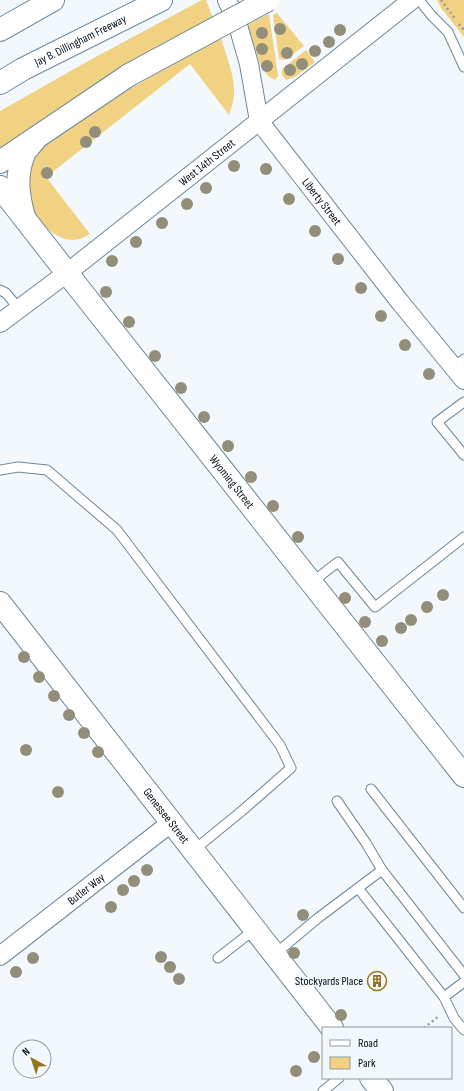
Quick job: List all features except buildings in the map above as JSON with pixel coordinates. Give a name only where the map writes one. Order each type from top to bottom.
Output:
[{"type":"main road","points":[[0,30],[53,0]]},
{"type":"main road","name":"Jay B. Dillingham Freeway","points":[[0,83],[23,69],[161,0]]},
{"type":"main road","points":[[0,162],[129,75],[268,0]]},
{"type":"main road","points":[[24,217],[19,198],[18,175],[25,153],[38,137]]},
{"type":"main road","name":"Wyoming Street","points":[[0,187],[464,776]]},
{"type":"main road","name":"Genessee Street","points":[[0,603],[331,1027]]},
{"type":"main road","points":[[372,1079],[382,1091]]},
{"type":"street","name":"Liberty Street","points":[[227,0],[237,22],[249,64],[259,121],[400,302],[460,369]]},
{"type":"street","name":"West 14th Street","points":[[0,323],[67,273],[412,0]]},
{"type":"street","name":"Butler Way","points":[[0,956],[172,822]]},
{"type":"lane","points":[[419,0],[448,32],[464,67]]},
{"type":"lane","points":[[0,290],[6,294],[19,309]]},
{"type":"lane","points":[[464,402],[437,422],[464,455]]},
{"type":"lane","points":[[0,470],[18,467],[47,470],[117,530],[280,745],[291,768],[194,850]]},
{"type":"lane","points":[[311,583],[338,562],[375,607],[464,536]]},
{"type":"lane","points":[[371,789],[464,908]]},
{"type":"lane","points":[[337,801],[366,843],[382,870],[464,975]]},
{"type":"lane","points":[[275,954],[382,870]]},
{"type":"lane","points":[[358,888],[444,997],[454,1018],[464,1030]]},
{"type":"lane","points":[[218,958],[255,929]]},
{"type":"lane","points":[[444,997],[464,982]]},
{"type":"lane","points":[[322,1091],[338,1079]]},
{"type":"path","points":[[441,0],[464,30]]},
{"type":"path","points":[[425,1027],[442,1014]]},
{"type":"green space","points":[[202,0],[206,0],[213,18],[0,149],[0,111],[90,60]]},
{"type":"green space","points":[[437,0],[464,0],[464,37],[441,8]]},
{"type":"green space","points":[[277,13],[304,46],[285,60],[279,59],[273,15]]},
{"type":"green space","points":[[269,14],[278,76],[275,80],[268,76],[261,67],[247,25]]},
{"type":"green space","points":[[221,38],[230,66],[234,87],[234,99],[229,115],[190,64],[46,177],[90,234],[72,240],[57,236],[50,231],[33,212],[28,197],[30,166],[36,154],[46,143],[128,90]]},
{"type":"green space","points":[[306,50],[315,62],[295,77],[286,80],[282,75],[282,69]]},
{"type":"place","name":"Stockyards Place","points":[[377,981]]}]
